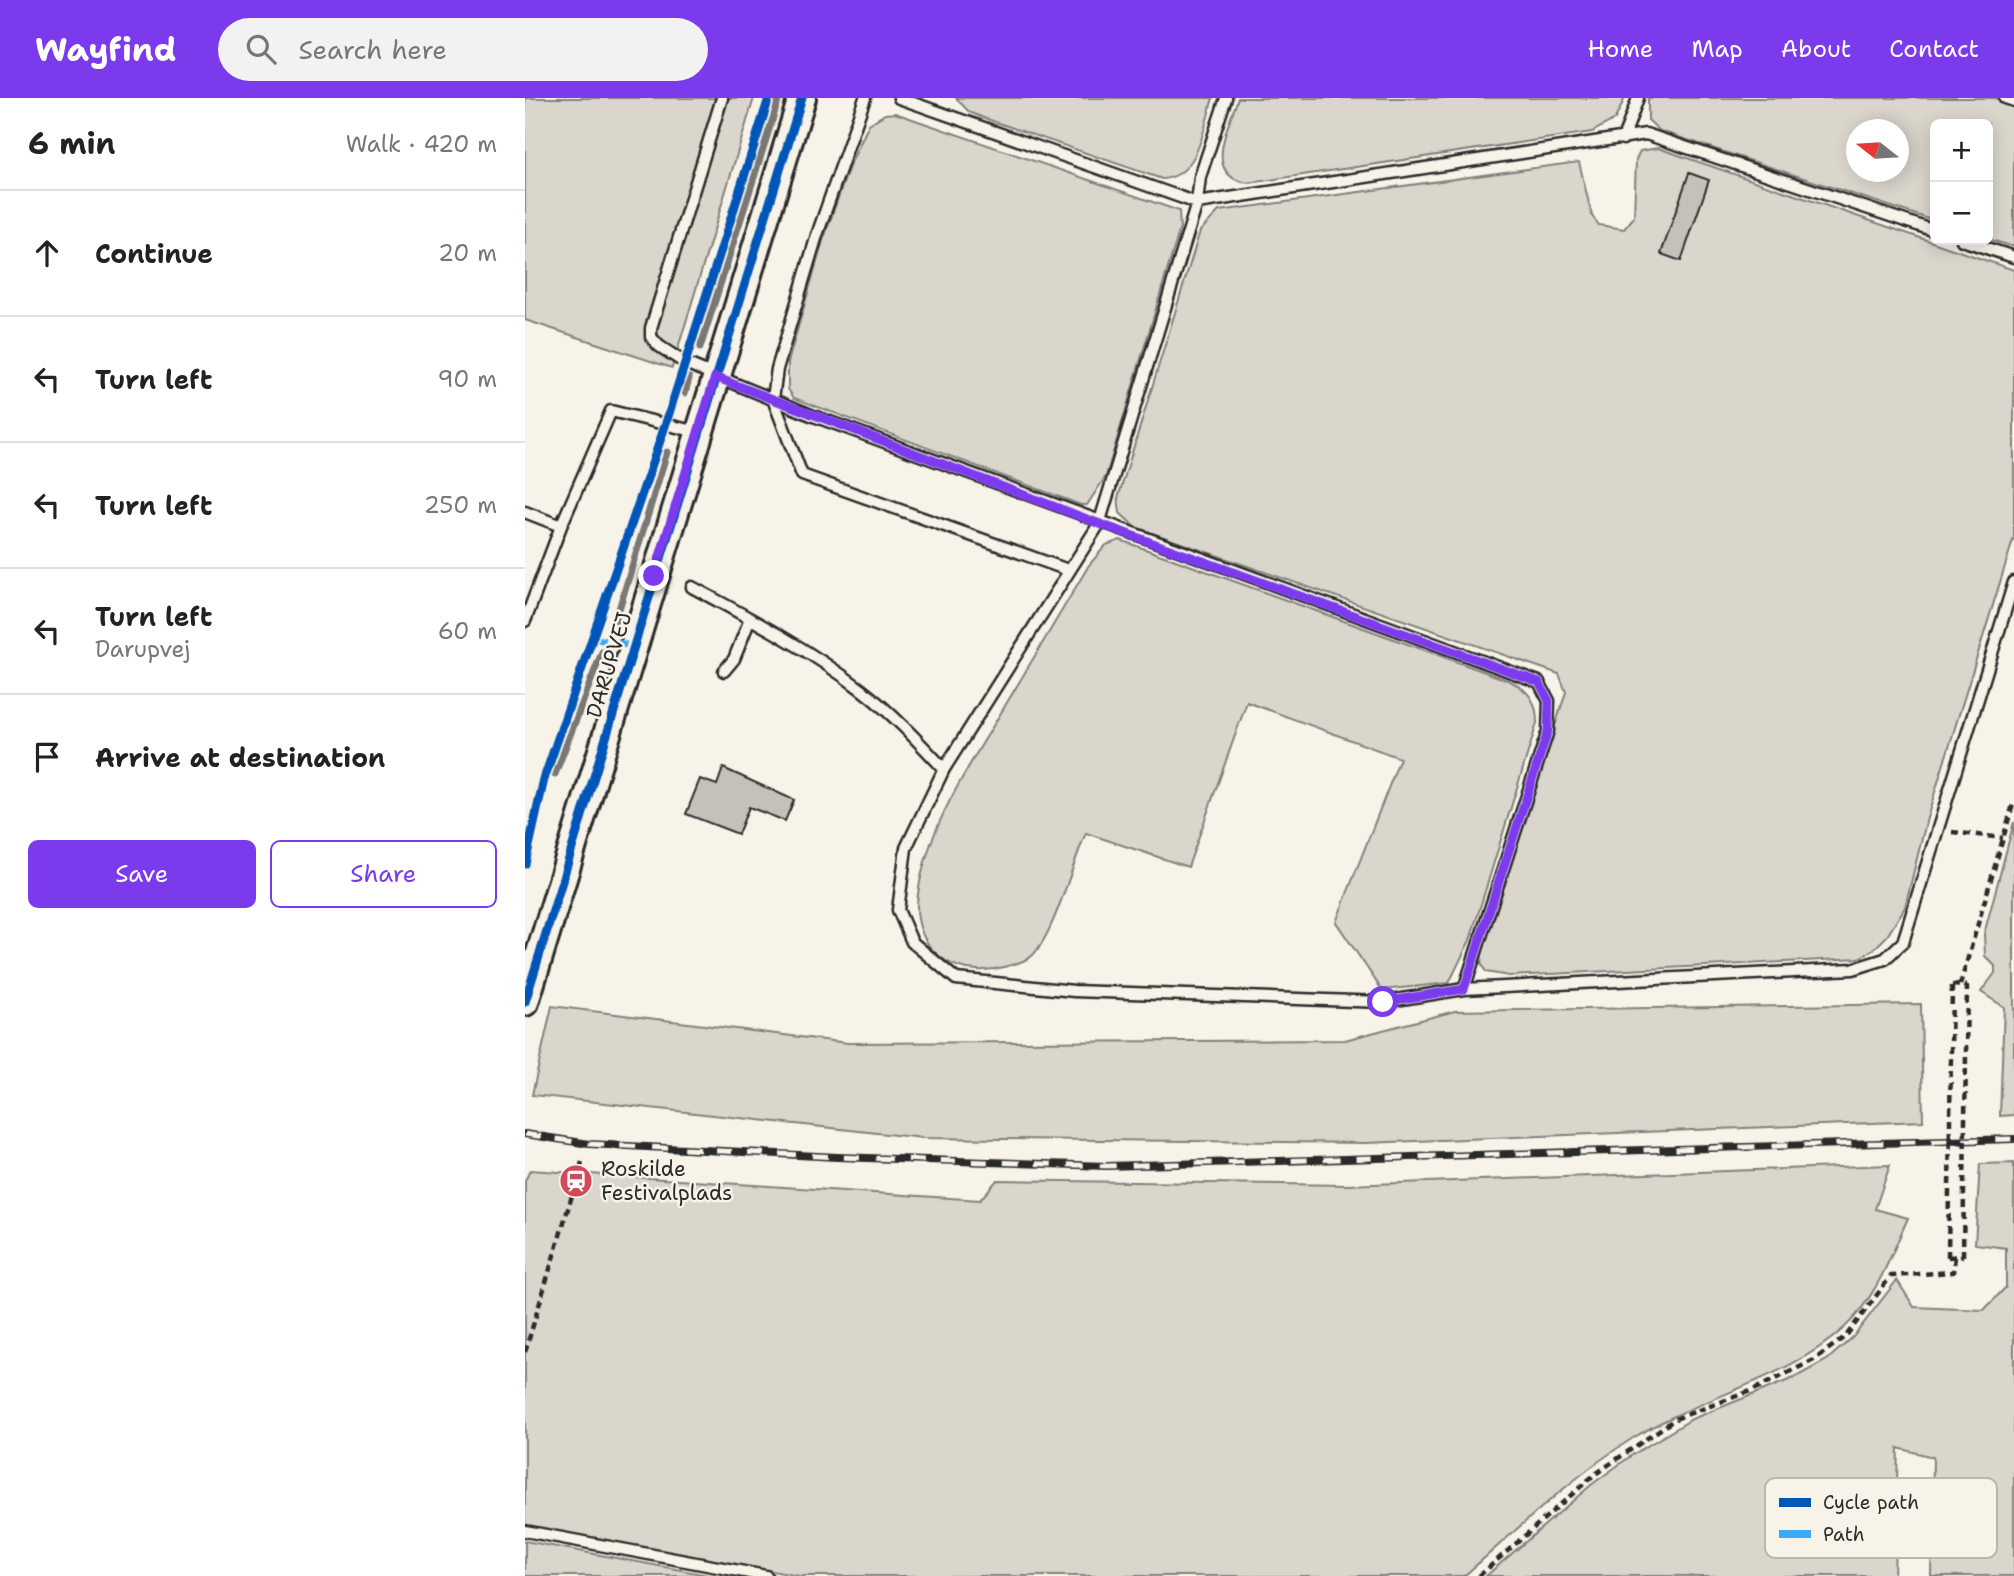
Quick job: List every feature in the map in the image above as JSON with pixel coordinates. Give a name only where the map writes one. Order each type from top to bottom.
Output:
[{"type":"street","name":"DARUPVEJ","points":[[525,1002],[802,98]]},
{"type":"lane","points":[[722,98],[651,328],[651,337],[671,356],[715,377],[1100,524],[1539,682],[1549,701],[1548,731],[1464,989]]},
{"type":"lane","points":[[865,98],[817,235],[777,369],[773,399],[802,475],[1068,570]]},
{"type":"lane","points":[[899,98],[932,103],[1197,203],[1646,134],[1930,229]]},
{"type":"lane","points":[[1226,98],[1200,177],[1197,203],[1100,524],[1068,570],[944,769],[906,848],[898,910],[912,942],[956,979],[1074,991],[1383,1002],[1464,989],[1853,969],[1885,959],[1903,942],[2014,582]]},
{"type":"lane","points":[[1623,139],[1638,98]]},
{"type":"lane","points":[[2005,98],[2014,101]]},
{"type":"lane","points":[[1977,245],[2014,257]]},
{"type":"lane","points":[[525,621],[561,526],[611,411],[698,432]]},
{"type":"lane","points":[[525,512],[561,526]]},
{"type":"lane","points":[[692,587],[750,618],[862,690],[914,737],[944,769]]},
{"type":"lane","points":[[724,671],[734,659],[750,618]]},
{"type":"lane","points":[[525,1531],[767,1576]]},
{"type":"path","points":[[1960,985],[2014,801]]},
{"type":"path","points":[[1937,830],[2003,838]]},
{"type":"path","points":[[1952,985],[1960,985],[1967,986],[1963,1256],[1948,1256],[1952,985]]},
{"type":"path","points":[[525,1352],[582,1162]]},
{"type":"path","points":[[1479,1576],[1594,1475],[1675,1419],[1753,1390],[1814,1360],[1846,1336],[1891,1276],[1953,1272],[1955,1256]]},
{"type":"shaded area","points":[[525,98],[754,98],[672,368],[525,320]]},
{"type":"shaded area","points":[[956,98],[1213,98],[1203,135],[1192,160],[1174,176],[1162,179],[981,117],[969,112]]},
{"type":"shaded area","points":[[1238,98],[1625,98],[1615,119],[1592,132],[1249,183],[1234,179],[1226,171],[1222,161],[1225,136]]},
{"type":"shaded area","points":[[1648,98],[1994,98],[2014,105],[2014,247],[1993,241],[1993,119],[1930,119],[1930,219],[1660,131],[1648,120]]},
{"type":"shaded area","points":[[895,113],[1179,211],[1180,228],[1106,476],[1087,505],[794,398],[788,389],[788,362],[823,241],[849,167],[869,124],[885,114]]},
{"type":"shaded area","points":[[1658,148],[1930,241],[1930,245],[1941,245],[2014,270],[2014,537],[1927,818],[1905,907],[1887,936],[1873,950],[1859,958],[1509,976],[1486,972],[1481,963],[1483,947],[1566,692],[1559,674],[1135,527],[1120,513],[1118,498],[1200,231],[1219,211],[1579,162],[1592,216],[1599,225],[1624,229],[1634,217],[1636,159],[1640,151]]},
{"type":"shaded area","points":[[1120,540],[1510,681],[1522,688],[1531,698],[1537,723],[1470,940],[1449,983],[1382,990],[1336,922],[1400,758],[1247,702],[1188,867],[1086,833],[1049,931],[1033,955],[1004,967],[968,969],[952,964],[928,945],[917,913],[918,894],[930,846],[949,801],[1089,565],[1106,545]]},
{"type":"shaded area","points":[[2014,822],[2014,1115],[2000,1116],[2004,1007],[1981,992],[1995,973],[1995,966],[1985,956],[1984,934]]},
{"type":"shaded area","points":[[1921,1004],[1923,1121],[1366,1143],[923,1138],[532,1095],[552,1006],[848,1043],[1345,1040],[1455,1011]]},
{"type":"shaded area","points":[[2014,1163],[2014,1576],[1931,1576],[1931,1558],[1997,1558],[1997,1478],[1933,1478],[1933,1457],[1898,1448],[1897,1478],[1765,1478],[1765,1558],[1895,1558],[1894,1576],[1486,1576],[1591,1485],[1632,1455],[1692,1419],[1794,1378],[1827,1360],[1853,1337],[1897,1280],[1914,1307],[1984,1310],[2006,1287],[2006,1248],[1975,1244],[1980,1164]]},
{"type":"shaded area","points":[[1890,1165],[1875,1209],[1908,1218],[1874,1290],[1844,1328],[1796,1362],[1659,1424],[1610,1453],[1567,1486],[1464,1576],[799,1576],[525,1526],[525,1181],[530,1170],[980,1200],[997,1180],[1347,1185]]},
{"type":"shaded area","points":[[525,1541],[713,1576],[525,1576]]},
{"type":"building","points":[[1689,173],[1709,180],[1681,261],[1661,254]]},
{"type":"building","points":[[723,768],[794,800],[785,821],[749,807],[738,834],[686,814],[700,779],[717,785]]},
{"type":"waterway","points":[[700,348],[779,98]]},
{"type":"waterway","points":[[685,393],[689,378]]},
{"type":"waterway","points":[[612,632],[667,452]]},
{"type":"waterway","points":[[555,774],[602,652]]},
{"type":"railway","points":[[525,1134],[589,1144],[837,1157],[1107,1166],[2014,1139]]},
{"type":"marked path","points":[[592,638],[633,646]]},
{"type":"cycle path","points":[[525,864],[544,779],[665,426],[769,98]]},
{"type":"cycle path","points":[[525,1002],[802,98]]},
{"type":"place","name":"Roskilde Festivalplads","points":[[576,1181]]},
{"type":"route","points":[[654,576],[715,377],[1100,524],[1539,682],[1549,701],[1548,731],[1464,989],[1383,1002]]}]
